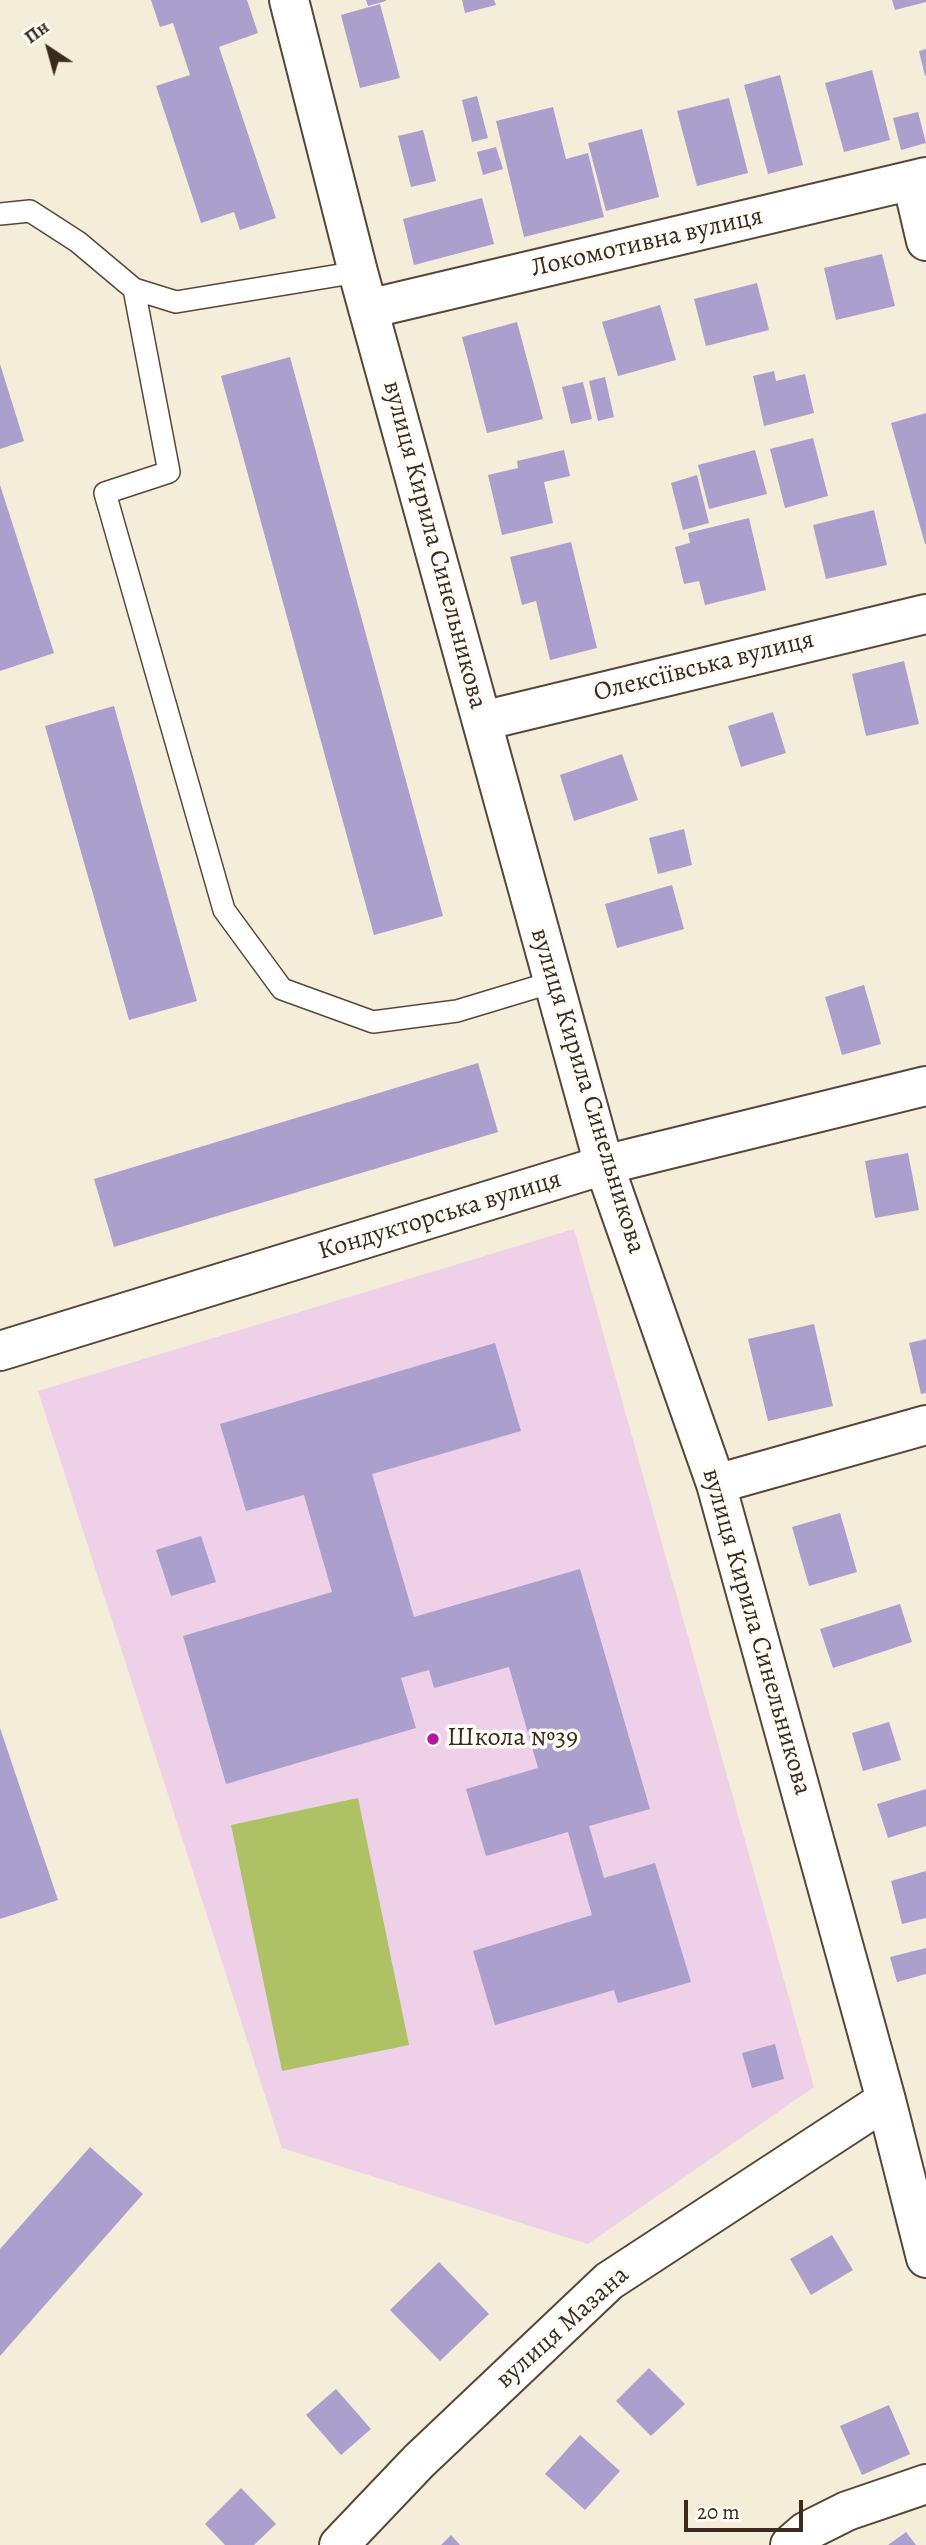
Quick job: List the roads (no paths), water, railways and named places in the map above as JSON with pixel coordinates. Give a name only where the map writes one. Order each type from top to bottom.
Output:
[{"type":"street","name":"вулиця Кирила Синельникова","points":[[289,0],[358,272],[604,1165],[716,1484],[887,2100],[926,2258]]},
{"type":"street","points":[[919,179],[926,242]]},
{"type":"street","name":"Локомотивна вулиця","points":[[369,309],[919,179]]},
{"type":"street","name":"Олексіївська вулиця","points":[[482,721],[926,614]]},
{"type":"street","name":"Кондукторська вулиця","points":[[0,1351],[604,1165],[926,1086]]},
{"type":"street","points":[[716,1484],[926,1425]]},
{"type":"street","name":"вулиця Мазана","points":[[339,2545],[419,2460],[609,2281],[887,2100]]},
{"type":"street","points":[[790,2545],[805,2532],[847,2511],[926,2484]]},
{"type":"lane","points":[[0,214],[30,211],[78,242],[134,289],[176,302],[358,272]]},
{"type":"lane","points":[[134,289],[169,472],[105,493],[224,910],[282,989],[373,1022],[457,1011],[553,982]]},
{"type":"place","name":"Школа №39","points":[[433,1739]]}]
